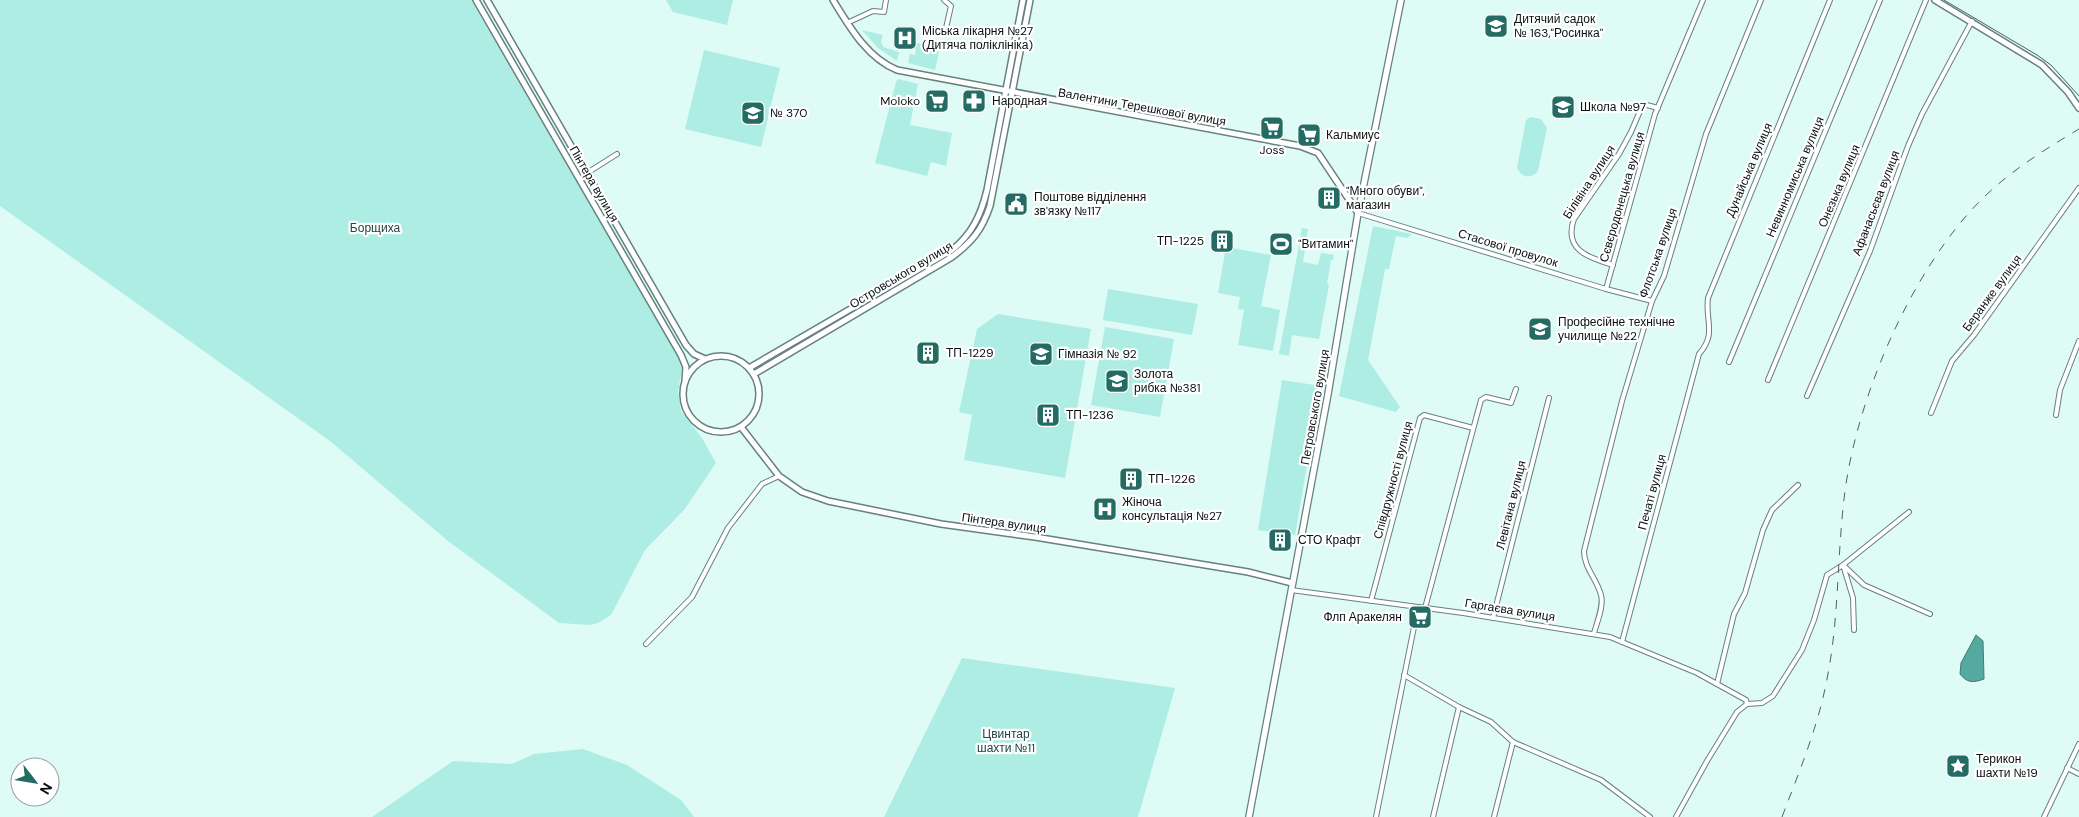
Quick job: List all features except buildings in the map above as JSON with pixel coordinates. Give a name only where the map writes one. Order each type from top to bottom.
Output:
[{"type":"main road","name":"Петровського вулиця","points":[[1249,817],[1328,394],[1358,213],[1400,0]]},
{"type":"street","name":"Валентини Терешкової вулиця","points":[[833,0],[846,23],[871,53],[891,68],[1005,92],[1300,146],[1314,151],[1358,213]]},
{"type":"street","points":[[846,23],[873,11],[884,12],[886,0]]},
{"type":"street","points":[[944,0],[951,6],[946,28]]},
{"type":"street","name":"Островського вулиця","points":[[749,368],[962,243],[977,222],[987,190],[1022,0]]},
{"type":"street","name":"Островського вулиця","points":[[754,374],[952,258],[968,245],[985,220],[990,206],[1030,0]]},
{"type":"street","name":"Сєвєродонецька вулиця","points":[[1606,289],[1658,108],[1703,0]]},
{"type":"street","name":"Флотська вулиця","points":[[1594,633],[1602,601],[1601,594],[1585,562],[1585,544],[1622,401],[1652,301],[1664,276],[1706,134],[1761,0]]},
{"type":"street","name":"Дунайська вулиця","points":[[1704,351],[1710,328],[1708,298],[1830,0]]},
{"type":"street","name":"Невинномиська вулиця","points":[[1729,362],[1880,0]]},
{"type":"street","name":"Онезька вулиця","points":[[1768,380],[1926,0]]},
{"type":"street","points":[[1935,0],[2042,65],[2068,92],[2079,108]]},
{"type":"street","name":"Пінтера вулиця","points":[[479,1],[681,355],[686,367],[685,381]]},
{"type":"street","points":[[482,9],[488,2]]},
{"type":"street","name":"Пінтера вулиця","points":[[488,2],[686,345],[694,354],[705,359]]},
{"type":"street","name":"Афанасьєва вулиця","points":[[1807,396],[1870,251],[1908,146],[1922,114],[1972,22]]},
{"type":"street","name":"Білівіна вулиця","points":[[1613,265],[1590,258],[1581,252],[1573,242],[1571,228],[1574,219],[1619,154],[1631,132],[1642,104],[1658,108]]},
{"type":"street","points":[[549,126],[557,122]]},
{"type":"street","points":[[553,132],[561,128]]},
{"type":"street","points":[[587,173],[617,154]]},
{"type":"street","name":"Беранже вулиця","points":[[1931,413],[1952,361],[1974,335],[2079,188]]},
{"type":"street","name":"Стасової провулок","points":[[1358,213],[1606,289],[1652,301]]},
{"type":"street","points":[[918,270],[918,278]]},
{"type":"street","points":[[849,310],[852,316]]},
{"type":"street","points":[[2056,416],[2060,390],[2079,340]]},
{"type":"street","name":"Печаті вулиця","points":[[1622,642],[1699,354],[1704,351]]},
{"type":"street","points":[[726,356],[742,362],[754,374],[759,388],[759,402],[754,414],[741,427],[730,432],[711,432],[697,424],[691,419],[684,405],[685,381],[696,365],[705,359],[726,356]]},
{"type":"street","points":[[1425,608],[1473,428],[1483,398],[1512,403],[1516,389]]},
{"type":"street","name":"Левітана вулиця","points":[[1493,618],[1549,398]]},
{"type":"street","name":"Співдружності вулиця","points":[[1371,601],[1420,418],[1424,415],[1473,428]]},
{"type":"street","name":"Пінтера вулиця","points":[[741,427],[779,476],[802,492],[837,503],[941,524],[1035,536],[1248,572],[1292,583]]},
{"type":"street","points":[[646,644],[692,597],[728,528],[762,484],[779,476]]},
{"type":"street","points":[[1717,684],[1734,614],[1745,593],[1762,530],[1772,510],[1798,485]]},
{"type":"street","points":[[1676,817],[1737,712],[1747,704],[1762,703],[1773,696],[1802,650],[1814,620],[1827,575],[1843,565],[1909,512]]},
{"type":"street","points":[[1843,565],[1864,585],[1930,614]]},
{"type":"street","points":[[1843,565],[1853,598],[1854,630]]},
{"type":"street","name":"Гаргаєва вулиця","points":[[1291,590],[1594,633],[1622,642],[1697,674],[1738,694],[1746,700],[1747,704]]},
{"type":"street","points":[[1376,817],[1418,607]]},
{"type":"street","points":[[1404,675],[1458,707],[1491,722],[1514,742],[1600,780],[1650,817]]},
{"type":"street","points":[[1433,817],[1458,707]]},
{"type":"street","points":[[1494,817],[1514,742]]},
{"type":"street","points":[[2044,817],[2079,744]]},
{"type":"street","points":[[2067,768],[2079,774]]},
{"type":"green space","name":"Борщиха","points":[[0,0],[471,0],[678,356],[682,368],[678,392],[681,411],[702,438],[716,463],[684,510],[645,550],[611,615],[598,623],[590,625],[559,623],[448,541],[330,441],[0,206]]},
{"type":"green space","points":[[666,0],[733,0],[727,25],[673,12]]},
{"type":"green space","points":[[862,30],[883,35],[881,42],[883,47],[899,52],[897,61],[878,48]]},
{"type":"green space","points":[[913,42],[940,48],[935,70],[908,63],[910,54],[915,55],[916,50],[911,49]]},
{"type":"green space","points":[[704,50],[780,68],[761,147],[685,129]]},
{"type":"green space","points":[[898,79],[918,84],[910,125],[952,133],[946,166],[931,162],[927,176],[875,163]]},
{"type":"green space","points":[[1531,117],[1541,119],[1547,128],[1538,171],[1532,176],[1526,176],[1521,174],[1517,168],[1526,120]]},
{"type":"green space","points":[[1373,226],[1412,234],[1407,238],[1396,236],[1389,269],[1385,269],[1368,360],[1400,407],[1396,412],[1339,396]]},
{"type":"green space","points":[[1302,228],[1308,229],[1303,262],[1318,265],[1321,253],[1334,255],[1333,260],[1331,260],[1327,284],[1329,285],[1319,339],[1292,335],[1289,356],[1279,354]]},
{"type":"green space","points":[[1226,247],[1271,255],[1261,306],[1280,310],[1273,351],[1238,345],[1244,310],[1238,309],[1240,297],[1218,293]]},
{"type":"green space","points":[[1108,289],[1198,304],[1192,335],[1103,320]]},
{"type":"green space","points":[[998,314],[1091,329],[1065,478],[964,460],[972,415],[959,412],[977,329]]},
{"type":"green space","points":[[1105,327],[1174,339],[1160,417],[1091,405]]},
{"type":"green space","points":[[1282,380],[1321,386],[1295,535],[1258,530]]},
{"type":"green space","name":"Цвинтар шахти №11","points":[[962,658],[1175,688],[1138,817],[884,817]]},
{"type":"green space","points":[[583,749],[627,765],[681,800],[694,817],[372,817],[453,761],[512,764],[534,754]]},
{"type":"shaded area","points":[[1976,635],[1983,641],[1984,679],[1970,681],[1960,674],[1961,663]]},
{"type":"tram line","points":[[1944,0],[2037,55],[2051,65],[2079,96]]},
{"type":"railway","points":[[1782,817],[1808,749],[1823,697],[1834,634],[1844,499],[1850,461],[1860,421],[1890,339],[1932,262],[1955,229],[1981,200],[2016,170],[2079,129]]},
{"type":"place","name":"Дитячий садок № 163,\"Росинка\"","points":[[1496,26]]},
{"type":"place","name":"Міська лікарня №27 (Дитяча поліклініка)","points":[[905,38]]},
{"type":"place","name":"Moloko","points":[[937,101]]},
{"type":"place","name":"Народная","points":[[974,101]]},
{"type":"place","name":"Школа №97","points":[[1563,107]]},
{"type":"place","name":"№ 370","points":[[753,113]]},
{"type":"place","name":"Joss","points":[[1272,128]]},
{"type":"place","name":"Кальмиус","points":[[1309,135]]},
{"type":"place","name":"\"Много обуви\", магазин","points":[[1329,198]]},
{"type":"place","name":"Поштове відділення зв'язку №117","points":[[1016,204]]},
{"type":"place","name":"ТП-1225","points":[[1222,241]]},
{"type":"place","name":"\"Витамин\"","points":[[1281,244]]},
{"type":"place","name":"Професійне технічне училище №22","points":[[1540,329]]},
{"type":"place","name":"ТП-1229","points":[[928,353]]},
{"type":"place","name":"Гімназія № 92","points":[[1041,354]]},
{"type":"place","name":"Золота рибка №381","points":[[1117,381]]},
{"type":"place","name":"ТП-1236","points":[[1048,415]]},
{"type":"place","name":"ТП-1226","points":[[1131,479]]},
{"type":"place","name":"Жіноча консультація №27","points":[[1105,509]]},
{"type":"place","name":"СТО Крафт","points":[[1280,540]]},
{"type":"place","name":"Флп Аракелян","points":[[1420,617]]},
{"type":"place","name":"Терикон шахти №19","points":[[1958,766]]}]
